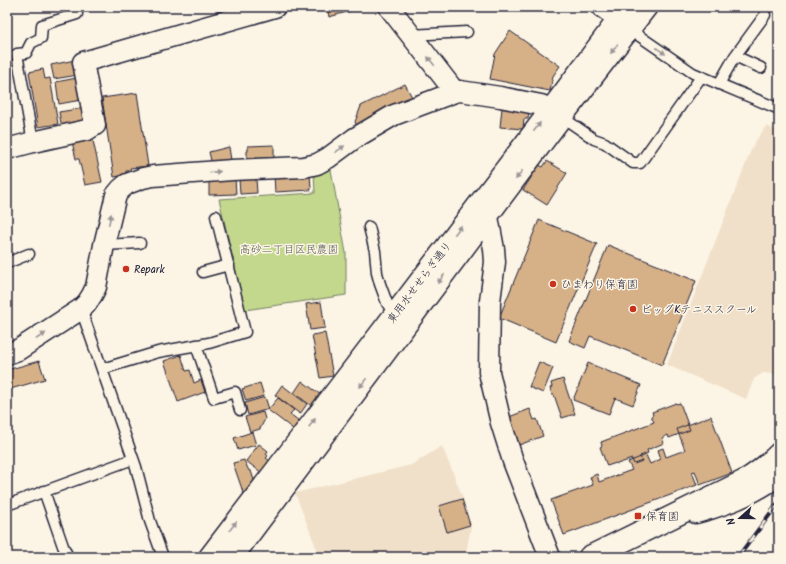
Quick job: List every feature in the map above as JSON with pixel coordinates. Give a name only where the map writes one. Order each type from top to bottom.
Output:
[{"type":"street","points":[[7,148],[87,130],[94,125],[83,62],[275,7]]},
{"type":"street","points":[[388,7],[455,92]]},
{"type":"street","points":[[602,7],[625,18]]},
{"type":"street","points":[[233,557],[488,217],[556,113],[625,18],[647,7]]},
{"type":"street","points":[[7,354],[18,350],[81,309],[87,303],[96,287],[116,195],[121,189],[135,180],[153,176],[232,170],[304,167],[317,164],[328,158],[355,138],[394,115],[460,91],[541,105],[556,113]]},
{"type":"street","name":"東用水せせらぎ通り","points":[[209,557],[394,314],[556,113]]},
{"type":"street","points":[[488,217],[495,262],[490,301],[489,372],[501,423],[513,462],[550,557]]},
{"type":"street","points":[[590,557],[758,474],[779,454]]},
{"type":"street","points":[[662,522],[703,511],[744,497],[758,490],[779,475]]},
{"type":"lane","points":[[33,142],[17,54],[26,53],[31,43],[41,38],[42,25],[76,14]]},
{"type":"lane","points":[[719,84],[735,56],[765,15]]},
{"type":"lane","points":[[625,18],[635,33],[693,73],[779,108]]},
{"type":"lane","points":[[410,35],[466,32]]},
{"type":"lane","points":[[735,56],[761,68]]},
{"type":"lane","points":[[556,113],[594,139],[605,143],[633,163],[640,163],[701,77]]},
{"type":"lane","points":[[102,369],[158,352],[196,346],[245,332],[216,216]]},
{"type":"lane","points":[[369,227],[375,251],[377,273],[380,284],[394,314]]},
{"type":"lane","points":[[104,245],[140,243]]},
{"type":"lane","points":[[7,263],[29,254]]},
{"type":"lane","points":[[203,272],[228,265]]},
{"type":"lane","points":[[81,309],[133,459],[150,521],[163,557]]},
{"type":"lane","points":[[196,346],[214,398],[235,392],[240,410]]},
{"type":"lane","points":[[7,505],[133,459]]},
{"type":"lane","points":[[44,491],[68,557]]},
{"type":"shaded area","points":[[766,126],[779,131],[779,375],[763,373],[754,379],[746,399],[667,365],[753,145]]},
{"type":"shaded area","points":[[442,446],[462,495],[471,527],[466,553],[461,557],[341,557],[319,555],[295,493],[411,465]]},
{"type":"green space","name":"高砂二丁目区民農園","points":[[330,164],[346,253],[346,295],[245,310],[219,199],[315,193],[314,172]]},
{"type":"building","points":[[327,7],[353,7],[354,10],[329,17]]},
{"type":"building","points":[[510,31],[560,66],[553,76],[550,91],[490,79],[495,54]]},
{"type":"building","points":[[75,60],[78,75],[54,79],[51,65]]},
{"type":"building","points":[[43,69],[45,79],[50,78],[58,124],[38,127],[29,72]]},
{"type":"building","points":[[77,78],[81,100],[59,104],[56,82]]},
{"type":"building","points":[[405,84],[413,99],[358,128],[355,122],[361,106]]},
{"type":"building","points":[[137,93],[148,166],[130,168],[131,171],[126,171],[126,175],[114,177],[102,98]]},
{"type":"building","points":[[84,108],[86,118],[82,125],[62,129],[59,112]]},
{"type":"building","points":[[502,108],[529,110],[528,119],[524,119],[523,129],[500,127]]},
{"type":"building","points":[[92,136],[102,182],[85,185],[79,159],[76,159],[72,142]]},
{"type":"building","points":[[274,145],[274,162],[247,162],[248,146]]},
{"type":"building","points":[[229,147],[231,160],[212,165],[209,152]]},
{"type":"building","points":[[547,161],[567,173],[547,205],[523,190],[539,165],[543,167]]},
{"type":"building","points":[[310,173],[311,190],[275,192],[274,176]]},
{"type":"building","points":[[235,178],[236,194],[209,195],[209,180]]},
{"type":"building","points":[[256,178],[257,193],[240,194],[239,179]]},
{"type":"building","points":[[539,220],[597,244],[556,342],[499,318]]},
{"type":"building","name":"ビッグKテニススクール","points":[[608,245],[696,281],[662,365],[590,336],[585,348],[569,341]]},
{"type":"building","points":[[321,302],[325,328],[310,330],[306,304]]},
{"type":"building","points":[[325,333],[333,376],[320,378],[312,335]]},
{"type":"building","points":[[181,355],[186,371],[190,370],[194,383],[201,380],[205,392],[178,402],[164,361]]},
{"type":"building","points":[[39,361],[45,379],[7,390],[7,370]]},
{"type":"building","points":[[539,362],[553,368],[543,393],[529,387]]},
{"type":"building","points":[[588,363],[641,385],[633,405],[615,398],[609,414],[573,400]]},
{"type":"building","points":[[563,379],[575,414],[562,418],[550,388],[552,387],[551,383]]},
{"type":"building","points":[[302,381],[321,395],[313,407],[294,393]]},
{"type":"building","points":[[260,383],[264,396],[246,401],[242,389]]},
{"type":"building","points":[[282,385],[307,404],[300,414],[275,395]]},
{"type":"building","points":[[265,397],[269,409],[248,415],[245,403]]},
{"type":"building","points":[[278,398],[294,410],[290,414],[303,424],[297,432],[268,410]]},
{"type":"building","points":[[676,403],[680,403],[690,430],[669,438],[668,435],[662,438],[664,443],[647,450],[648,453],[640,456],[642,461],[634,464],[632,459],[607,466],[600,447],[602,446],[601,442],[654,422],[651,416],[653,415],[652,412]]},
{"type":"building","points":[[530,409],[534,420],[537,419],[543,436],[519,445],[509,417]]},
{"type":"building","points":[[263,412],[265,419],[260,429],[250,432],[245,417]]},
{"type":"building","points":[[711,416],[732,473],[700,485],[695,471],[692,472],[697,485],[564,535],[551,500],[593,485],[590,477],[597,474],[599,482],[632,470],[628,462],[646,455],[650,464],[661,459],[658,450],[663,448],[666,457],[685,450],[677,429]]},
{"type":"building","points":[[252,432],[256,445],[238,450],[234,438]]},
{"type":"building","points":[[259,444],[268,451],[266,454],[268,456],[266,458],[271,462],[262,473],[246,461]]},
{"type":"building","points":[[244,460],[249,471],[251,471],[256,486],[245,496],[233,463]]},
{"type":"building","points":[[462,499],[470,525],[447,532],[439,506]]},
{"type":"railway","points":[[738,557],[779,502]]},
{"type":"place","name":"Repark","points":[[126,269]]},
{"type":"place","name":"ひまわり保育園","points":[[553,284]]},
{"type":"place","name":"ビッグKテニススクール","points":[[633,309]]},
{"type":"place","name":"保育園","points":[[638,516]]}]
